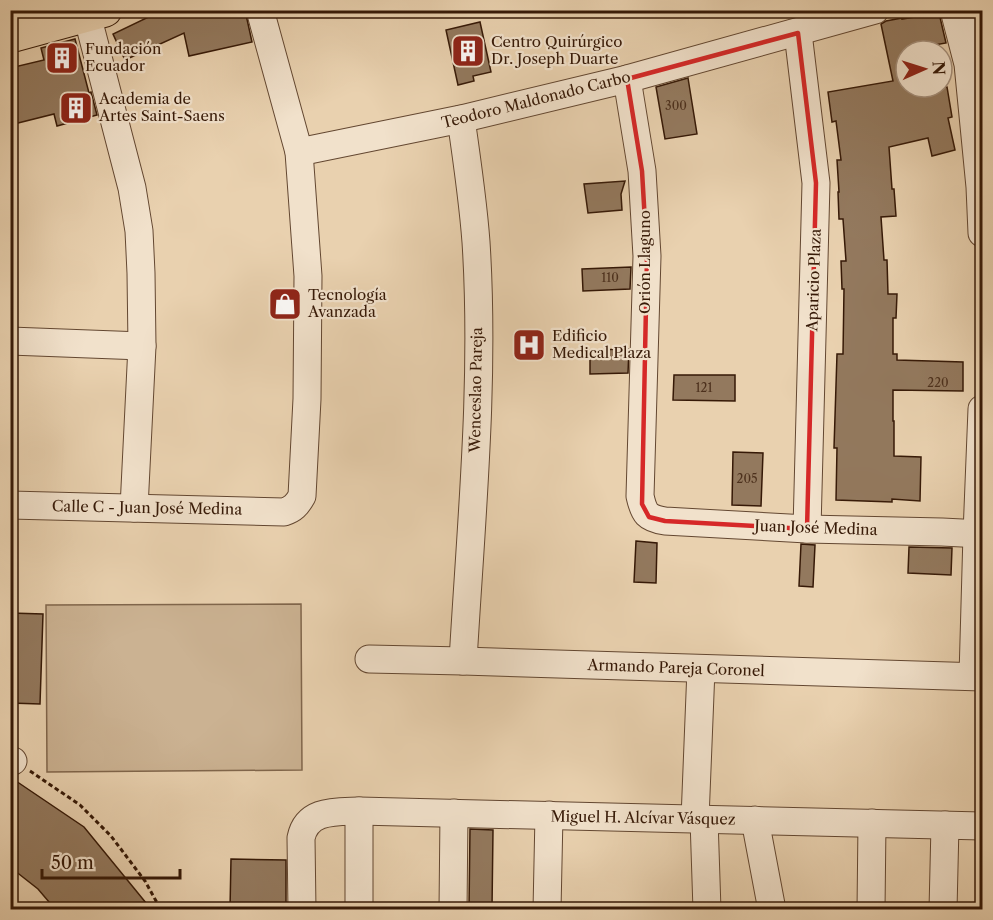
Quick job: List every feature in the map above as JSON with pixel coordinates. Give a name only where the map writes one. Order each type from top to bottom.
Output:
[{"type":"main road","points":[[10,36],[96,13]]},
{"type":"street","points":[[260,10],[299,152]]},
{"type":"street","name":"Teodoro Maldonado Carbo","points":[[299,152],[461,119],[627,79],[875,10]]},
{"type":"street","points":[[954,10],[968,64],[982,232]]},
{"type":"street","points":[[979,10],[982,27]]},
{"type":"street","points":[[96,13],[139,231],[142,346],[134,508]]},
{"type":"street","name":"Aparicio Plaza","points":[[798,33],[816,183],[807,529]]},
{"type":"street","name":"Orión Llaguno","points":[[627,79],[645,203],[647,256],[640,496],[645,512],[650,517]]},
{"type":"street","name":"Wenceslao Pareja","points":[[461,119],[470,178],[476,243],[478,329],[477,426],[463,661]]},
{"type":"street","name":"Calle C - Juan José Medina","points":[[10,505],[284,512],[298,503],[302,496],[307,399],[308,276],[299,152]]},
{"type":"street","points":[[10,341],[142,346]]},
{"type":"street","points":[[978,677],[982,409]]},
{"type":"street","name":"Juan José Medina","points":[[650,517],[665,521],[807,529],[980,534]]},
{"type":"street","name":"Armando Pareja Coronel","points":[[369,659],[978,677]]},
{"type":"street","points":[[701,669],[700,819],[707,909]]},
{"type":"street","points":[[359,811],[359,909]]},
{"type":"street","name":"Miguel H. Alcívar Vásquez","points":[[302,909],[301,838],[303,830],[307,823],[316,816],[327,813],[359,811],[982,826]]},
{"type":"street","points":[[453,909],[454,813]]},
{"type":"street","points":[[547,909],[549,815]]},
{"type":"street","points":[[755,820],[772,909]]},
{"type":"street","points":[[871,909],[872,823]]},
{"type":"street","points":[[943,909],[945,825]]},
{"type":"path","points":[[12,760],[80,805],[111,836],[145,881],[161,909]]},
{"type":"highlighted area","points":[[798,33],[816,183],[807,529],[665,521],[649,517],[642,504],[647,256],[642,171],[627,79]]},
{"type":"shaded area","points":[[301,604],[302,770],[47,772],[46,605]]},
{"type":"building","points":[[163,10],[245,10],[252,42],[189,56],[184,33],[125,60],[113,34]]},
{"type":"building","points":[[939,13],[945,39],[894,39],[894,99],[949,99],[952,117],[948,118],[955,150],[932,156],[928,138],[889,147],[896,216],[881,217],[884,260],[887,260],[888,294],[897,294],[896,318],[893,318],[893,354],[897,354],[897,360],[963,362],[963,391],[893,390],[894,456],[921,457],[920,501],[836,500],[837,448],[834,448],[837,354],[843,354],[844,289],[842,289],[841,261],[846,261],[843,219],[839,219],[837,160],[841,160],[836,121],[832,122],[828,92],[893,81],[881,24]]},
{"type":"building","name":"Centro Quirúrgico Dr. Joseph Duarte","points":[[480,22],[491,72],[473,76],[474,81],[458,85],[446,30]]},
{"type":"building","points":[[75,39],[97,115],[57,126],[54,114],[10,125],[10,68],[44,60],[41,48]]},
{"type":"building","points":[[688,78],[697,134],[665,139],[656,87]]},
{"type":"building","points":[[625,181],[621,194],[622,210],[588,213],[584,184]]},
{"type":"building","points":[[631,267],[630,289],[583,291],[582,269]]},
{"type":"building","points":[[629,349],[628,373],[590,374],[590,350]]},
{"type":"building","points":[[674,375],[735,375],[735,401],[673,400]]},
{"type":"building","points":[[733,452],[763,453],[761,506],[732,505]]},
{"type":"building","points":[[636,541],[657,543],[656,583],[634,582]]},
{"type":"building","points":[[801,544],[815,545],[813,587],[799,586]]},
{"type":"building","points":[[909,547],[952,548],[951,575],[908,573]]},
{"type":"building","points":[[10,613],[43,614],[40,704],[10,703]]},
{"type":"building","points":[[10,777],[84,827],[151,909],[55,909],[38,889],[10,867]]},
{"type":"building","points":[[470,829],[493,830],[492,909],[469,909]]},
{"type":"building","points":[[231,859],[286,860],[286,909],[230,909]]},
{"type":"place","name":"Centro Quirúrgico Dr. Joseph Duarte","points":[[468,51]]},
{"type":"place","name":"Fundación Ecuador","points":[[62,58]]},
{"type":"place","name":"Academia de Artes Saint-Saens","points":[[76,108]]},
{"type":"place","name":"Tecnología Avanzada","points":[[285,304]]},
{"type":"place","name":"Edificio Medical Plaza","points":[[529,345]]}]
